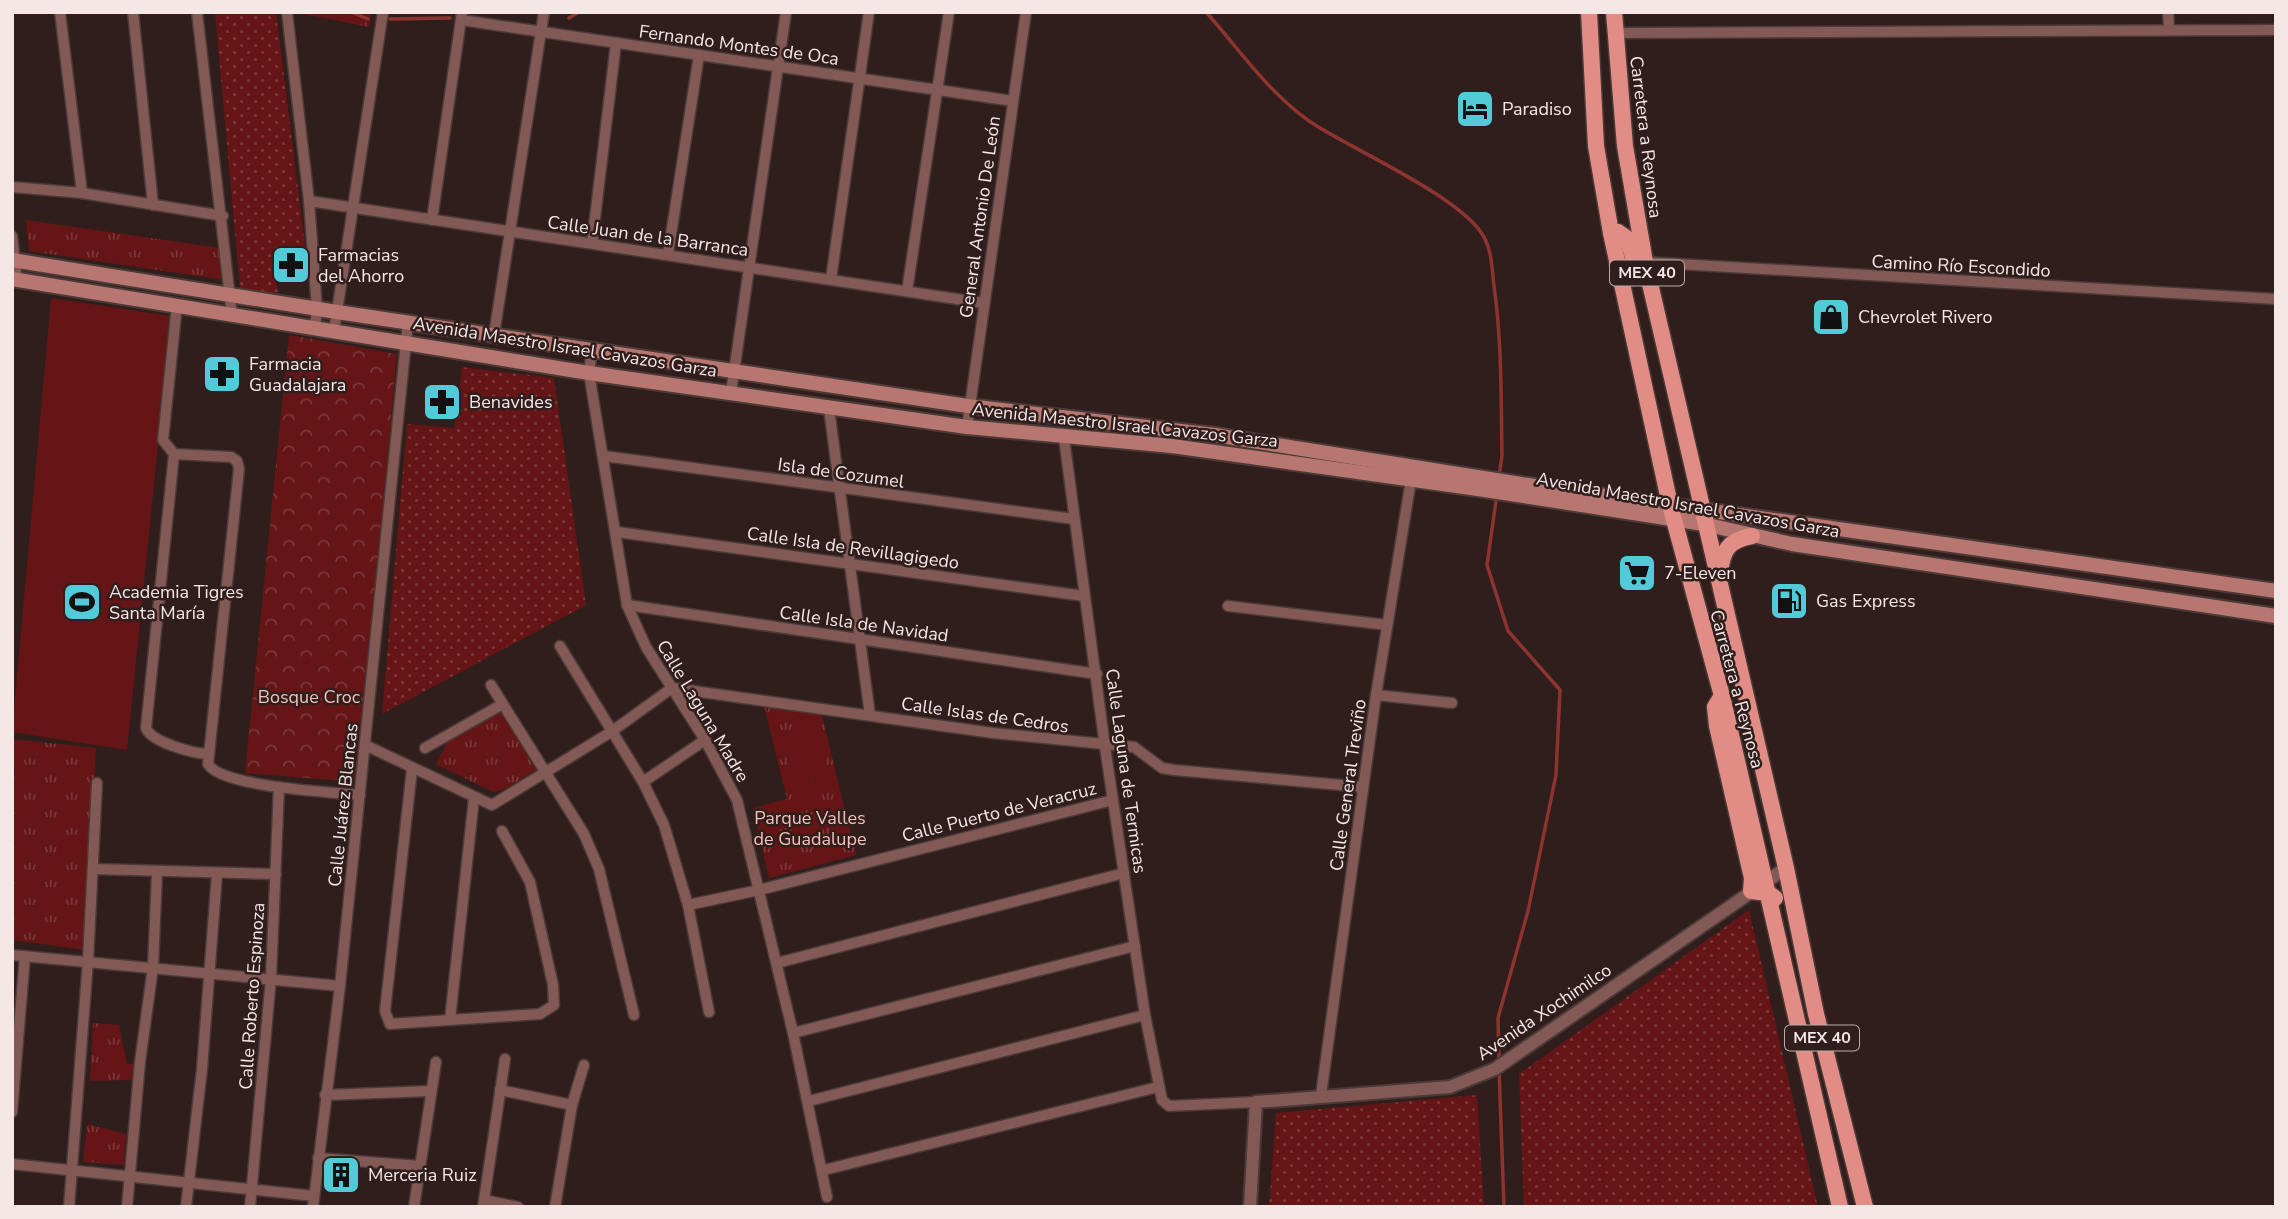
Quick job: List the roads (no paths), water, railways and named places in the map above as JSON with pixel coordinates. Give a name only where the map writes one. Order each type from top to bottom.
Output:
[{"type":"main road","name":"Carretera a Reynosa","points":[[1589,12],[1596,146],[1611,233],[1672,512],[1722,696],[1716,707],[1716,716],[1752,878],[1762,888]]},
{"type":"main road","name":"Carretera a Reynosa","points":[[1614,12],[1625,146],[1644,262],[1786,868],[1816,1014],[1865,1207]]},
{"type":"main road","points":[[1611,233],[1624,235],[1630,245],[1673,422],[1686,448]]},
{"type":"main road","name":"Avenida Maestro Israel Cavazos Garza","points":[[14,260],[408,323],[968,406],[1215,435],[1520,490],[2276,591]]},
{"type":"main road","name":"Avenida Maestro Israel Cavazos Garza","points":[[15,279],[589,373],[830,409],[1064,438],[1172,446],[1411,480],[1480,483]]},
{"type":"main road","name":"Avenida Maestro Israel Cavazos Garza","points":[[1702,516],[1752,536],[1792,544],[2276,616]]},
{"type":"main road","points":[[1719,580],[1721,560],[1726,547],[1737,538],[1752,536]]},
{"type":"main road","points":[[1762,888],[1779,908],[1804,999],[1816,1014]]},
{"type":"main road","name":"MEX 40","points":[[1762,888],[1840,1207]]},
{"type":"street","points":[[60,12],[82,192]]},
{"type":"street","points":[[133,12],[153,205]]},
{"type":"street","points":[[197,12],[232,314]]},
{"type":"street","points":[[287,12],[309,201],[317,309],[315,328]]},
{"type":"street","points":[[334,331],[383,12]]},
{"type":"street","points":[[494,335],[544,12]]},
{"type":"street","points":[[731,393],[732,371],[786,12]]},
{"type":"street","points":[[831,279],[869,12]]},
{"type":"street","points":[[907,291],[950,12]]},
{"type":"street","name":"General Antonio De León","points":[[967,427],[1026,12]]},
{"type":"street","points":[[2168,12],[2169,30]]},
{"type":"street","points":[[432,220],[462,16]]},
{"type":"street","name":"Fernando Montes de Oca","points":[[462,16],[616,43],[1013,101]]},
{"type":"street","points":[[1614,33],[2276,30]]},
{"type":"street","points":[[592,243],[616,43]]},
{"type":"street","points":[[668,254],[699,55]]},
{"type":"street","points":[[12,187],[82,192],[222,216]]},
{"type":"street","name":"Calle Juan de la Barranca","points":[[309,201],[983,303]]},
{"type":"street","points":[[12,236],[15,279]]},
{"type":"street","name":"Camino Río Escondido","points":[[1644,262],[2276,299]]},
{"type":"street","points":[[177,305],[163,428],[165,445],[174,454],[231,457],[237,461],[239,469],[208,764],[217,775],[279,787],[360,795]]},
{"type":"street","name":"Calle Juárez Blancas","points":[[313,1201],[340,986],[408,323]]},
{"type":"street","name":"Calle Laguna Madre","points":[[592,349],[589,373],[627,605],[646,647],[705,740],[737,800],[809,1101],[827,1197]]},
{"type":"street","points":[[830,409],[870,715]]},
{"type":"street","name":"Calle Laguna de Termicas","points":[[1064,438],[1105,747],[1145,1015],[1158,1087],[1166,1106]]},
{"type":"street","points":[[174,454],[146,728],[150,736],[184,751],[207,754]]},
{"type":"street","name":"Isla de Cozumel","points":[[604,456],[1074,519]]},
{"type":"street","name":"Calle General Treviño","points":[[1321,1095],[1376,695],[1411,480]]},
{"type":"street","name":"Calle Isla de Revillagigedo","points":[[617,532],[1084,596]]},
{"type":"street","name":"Calle Isla de Navidad","points":[[627,605],[1097,674]]},
{"type":"street","points":[[1228,606],[1387,625]]},
{"type":"street","points":[[560,646],[643,782],[664,825],[688,905],[709,1012]]},
{"type":"street","points":[[491,685],[501,705],[584,834],[599,869],[634,1015]]},
{"type":"street","points":[[365,745],[486,804],[498,804],[611,732],[672,688]]},
{"type":"street","name":"Calle Islas de Cedros","points":[[672,688],[1141,750],[1162,768],[1174,770],[1363,787]]},
{"type":"street","points":[[1376,695],[1452,703]]},
{"type":"street","points":[[425,748],[501,705]]},
{"type":"street","points":[[643,782],[705,740]]},
{"type":"street","points":[[412,768],[385,1011],[390,1024],[398,1026],[549,1010],[555,998],[530,882],[502,831]]},
{"type":"street","points":[[69,1207],[89,961],[97,783]]},
{"type":"street","name":"Calle Roberto Espinoza","points":[[250,1207],[271,978],[279,787]]},
{"type":"street","points":[[450,1020],[474,798]]},
{"type":"street","name":"Calle Puerto de Veracruz","points":[[688,905],[759,890],[1113,800]]},
{"type":"street","name":"Avenida Xochimilco","points":[[1166,1106],[1450,1087],[1475,1079],[1762,888],[1786,868]]},
{"type":"street","points":[[94,869],[157,873],[276,874]]},
{"type":"street","points":[[127,1207],[140,1062],[153,967],[157,873]]},
{"type":"street","points":[[777,963],[1124,873]]},
{"type":"street","points":[[186,1207],[218,874]]},
{"type":"street","points":[[793,1033],[1135,946]]},
{"type":"street","points":[[12,955],[340,986]]},
{"type":"street","points":[[12,1112],[25,956]]},
{"type":"street","points":[[809,1101],[1145,1015]]},
{"type":"street","points":[[505,1059],[483,1203],[518,1207]]},
{"type":"street","points":[[414,1207],[436,1062]]},
{"type":"street","points":[[555,1207],[572,1105],[584,1065]]},
{"type":"street","points":[[824,1170],[1158,1087]]},
{"type":"street","points":[[499,1090],[572,1105]]},
{"type":"street","points":[[326,1095],[431,1091]]},
{"type":"street","points":[[1250,1207],[1256,1102]]},
{"type":"street","points":[[318,1158],[420,1166]]},
{"type":"street","points":[[12,1164],[252,1189],[313,1201]]},
{"type":"waterway","points":[[351,12],[368,19]]},
{"type":"waterway","points":[[569,18],[579,12]]},
{"type":"waterway","points":[[1206,12],[1267,84],[1294,110],[1455,207],[1474,223],[1485,239],[1491,262],[1500,350],[1502,456],[1499,476]]},
{"type":"waterway","points":[[390,19],[450,18]]},
{"type":"waterway","points":[[1497,494],[1487,565],[1508,631],[1560,690],[1556,775],[1528,911],[1498,1018],[1499,1061]]},
{"type":"waterway","points":[[1499,1069],[1504,1207]]},
{"type":"place","name":"Paradiso","points":[[1475,109]]},
{"type":"place","name":"Farmacias del Ahorro","points":[[291,265]]},
{"type":"place","name":"Chevrolet Rivero","points":[[1831,317]]},
{"type":"place","name":"Farmacia Guadalajara","points":[[222,374]]},
{"type":"place","name":"Benavides","points":[[442,402]]},
{"type":"place","name":"7-Eleven","points":[[1637,573]]},
{"type":"place","name":"Gas Express","points":[[1789,601]]},
{"type":"place","name":"Academia Tigres Santa María","points":[[82,602]]},
{"type":"place","name":"Merceria Ruiz","points":[[341,1175]]},
{"type":"park label","name":"Bosque Croc","points":[[309,697]]},
{"type":"park label","name":"Parque Valles de Guadalupe","points":[[810,828]]}]
